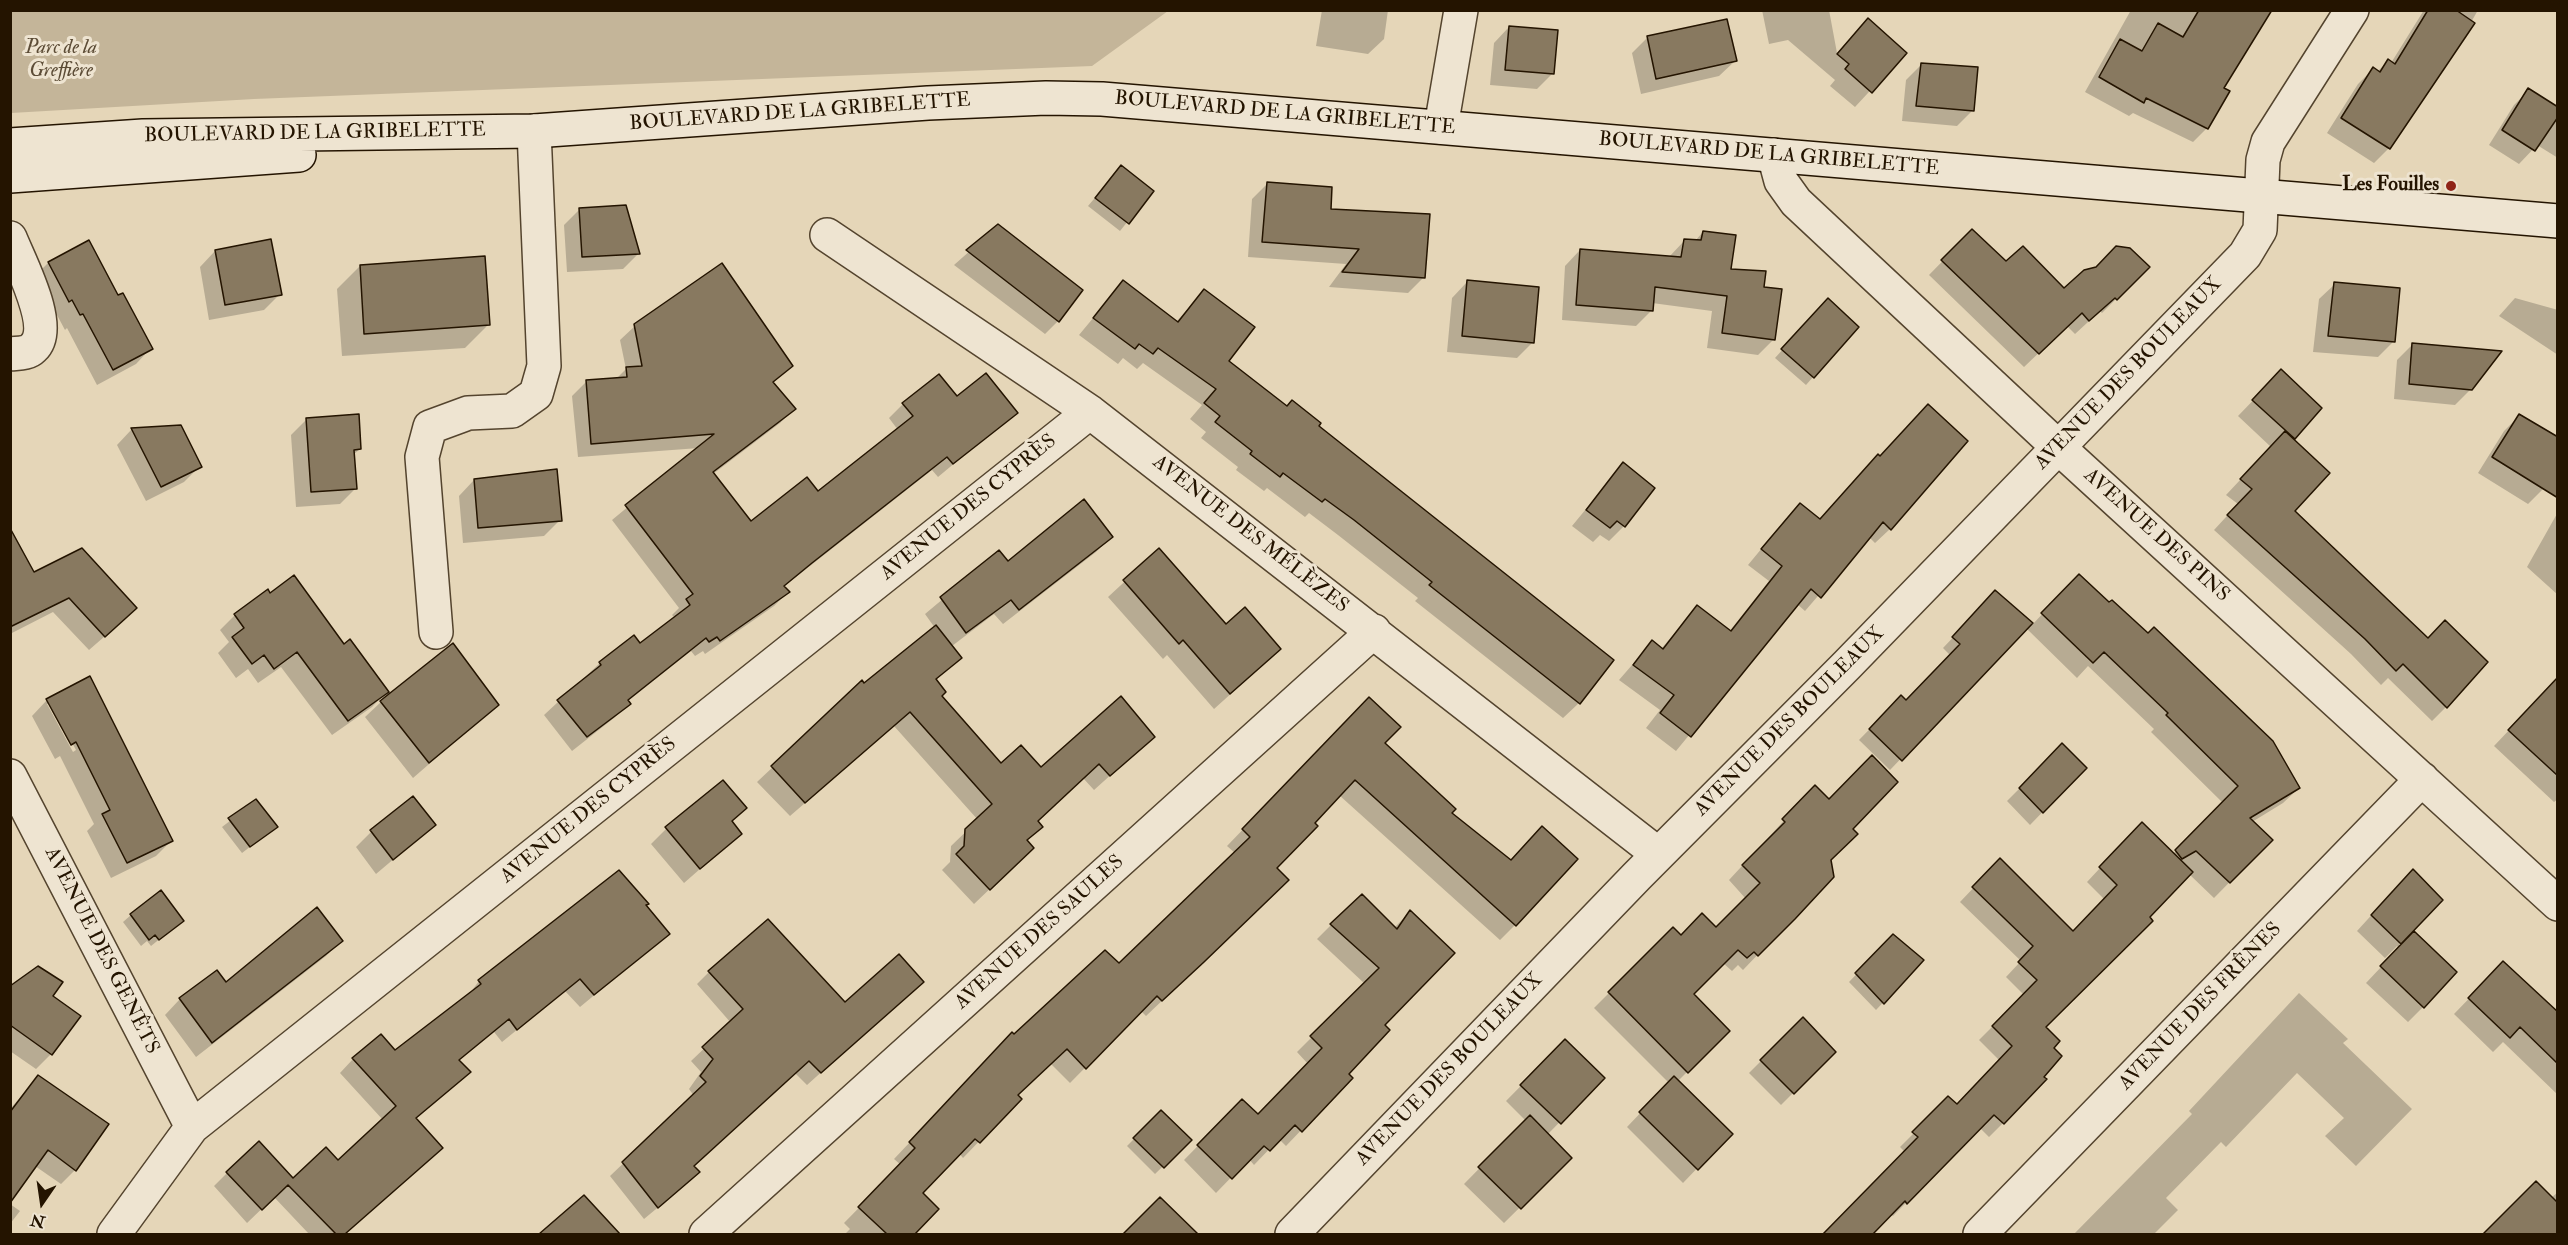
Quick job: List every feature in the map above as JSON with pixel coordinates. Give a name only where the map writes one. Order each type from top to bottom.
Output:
[{"type":"street","points":[[1441,127],[1461,10]]},
{"type":"street","name":"AVENUE DES BOULEAUX","points":[[1292,1234],[1658,855],[1856,657],[2245,255],[2260,230],[2263,160],[2268,142],[2352,10]]},
{"type":"street","name":"BOULEVARD DE LA GRIBELETTE","points":[[10,145],[143,136],[534,131],[928,103],[1046,98],[1102,99],[1774,155],[2013,178],[2558,221]]},
{"type":"street","points":[[10,176],[283,156],[534,131],[544,366],[536,394],[512,411],[468,413],[430,427],[422,458],[436,632]]},
{"type":"street","name":"AVENUE DES PINS","points":[[1774,155],[1781,181],[1796,202],[2058,447],[2558,904]]},
{"type":"street","name":"AVENUE DES MÉLÈZES","points":[[827,235],[1090,412],[1374,631],[1658,855]]},
{"type":"street","points":[[10,238],[41,318],[42,335],[34,348],[27,352],[10,354]]},
{"type":"street","name":"AVENUE DES CYPRÈS","points":[[114,1234],[192,1127],[1090,412]]},
{"type":"street","name":"AVENUE DES SAULES","points":[[706,1234],[1374,631]]},
{"type":"street","name":"AVENUE DES GENÊTS","points":[[10,776],[192,1127]]},
{"type":"street","name":"AVENUE DES FRÊNES","points":[[1980,1234],[2422,779]]},
{"type":"green space","name":"Parc de la Greffière","points":[[11,10],[1168,11],[1092,66],[254,99],[11,113]]},
{"type":"building","points":[[2199,10],[2272,10],[2224,88],[2230,91],[2208,129],[2146,98],[2144,103],[2099,77],[2120,39],[2142,51],[2158,23],[2183,37]]},
{"type":"building","points":[[2428,10],[2456,10],[2475,23],[2390,149],[2341,118],[2373,67],[2380,72],[2388,59],[2395,64]]},
{"type":"building","points":[[1868,18],[1907,53],[1872,93],[1845,69],[1849,64],[1837,54]]},
{"type":"building","points":[[1727,19],[1737,61],[1656,79],[1647,36]]},
{"type":"building","points":[[1509,26],[1558,30],[1554,74],[1505,70]]},
{"type":"building","points":[[1921,63],[1978,67],[1974,111],[1916,106]]},
{"type":"building","points":[[2528,88],[2558,107],[2558,117],[2535,151],[2502,130]]},
{"type":"building","points":[[1121,165],[1154,191],[1129,224],[1095,198]]},
{"type":"building","points":[[1267,182],[1332,187],[1331,209],[1430,214],[1425,278],[1342,272],[1359,249],[1262,242]]},
{"type":"building","points":[[626,205],[640,254],[582,257],[579,208]]},
{"type":"building","points":[[998,224],[1083,290],[1059,322],[966,250]]},
{"type":"building","points":[[1972,229],[2006,261],[2023,246],[2064,288],[2084,270],[2096,267],[2116,246],[2130,248],[2150,267],[2117,300],[2115,298],[2089,321],[2082,313],[2039,354],[1941,260]]},
{"type":"building","points":[[1703,231],[1736,235],[1731,269],[1766,271],[1764,287],[1782,289],[1775,340],[1722,333],[1727,296],[1655,287],[1653,311],[1576,305],[1580,249],[1681,257],[1684,239],[1701,240]]},
{"type":"building","points":[[271,239],[282,295],[225,305],[215,250]]},
{"type":"building","points":[[89,240],[118,295],[123,293],[153,349],[113,370],[83,314],[80,315],[72,300],[69,302],[48,262]]},
{"type":"building","points":[[485,256],[490,325],[364,334],[360,265]]},
{"type":"building","points":[[722,263],[793,366],[773,382],[796,409],[713,472],[751,521],[807,477],[818,491],[913,416],[902,403],[939,374],[957,396],[986,373],[1018,413],[953,464],[947,457],[784,586],[790,592],[720,641],[717,637],[709,642],[706,638],[628,700],[631,704],[587,737],[557,700],[601,665],[599,662],[634,635],[640,643],[690,605],[686,599],[693,594],[625,505],[714,434],[591,444],[586,380],[627,377],[626,367],[642,366],[634,324]]},
{"type":"building","points":[[1123,280],[1178,322],[1204,289],[1255,327],[1229,361],[1287,406],[1292,400],[1321,423],[1319,426],[1614,660],[1580,704],[1429,585],[1432,582],[1354,520],[1325,499],[1322,502],[1283,473],[1280,477],[1250,454],[1252,451],[1215,422],[1220,416],[1204,403],[1216,389],[1158,348],[1153,354],[1139,344],[1135,349],[1093,318]]},
{"type":"building","points":[[1467,280],[1539,287],[1534,343],[1462,336]]},
{"type":"building","points":[[2334,282],[2400,288],[2395,342],[2328,336]]},
{"type":"building","points":[[1828,298],[1859,327],[1814,378],[1781,349]]},
{"type":"building","points":[[2412,343],[2502,351],[2472,390],[2409,384]]},
{"type":"building","points":[[2281,369],[2322,408],[2295,439],[2252,400]]},
{"type":"building","points":[[1928,404],[1968,441],[1891,530],[1883,522],[1821,598],[1811,589],[1691,737],[1660,713],[1674,695],[1633,665],[1652,640],[1663,649],[1697,605],[1731,631],[1782,566],[1761,549],[1800,503],[1820,519],[1878,454],[1880,456]]},
{"type":"building","points":[[359,414],[361,449],[354,450],[357,489],[311,492],[306,418]]},
{"type":"building","points":[[2519,414],[2558,437],[2558,498],[2492,457]]},
{"type":"building","points":[[181,425],[202,467],[161,487],[131,428]]},
{"type":"building","points":[[2285,431],[2330,473],[2295,511],[2428,638],[2445,620],[2488,662],[2447,708],[2403,664],[2396,671],[2365,639],[2227,515],[2252,489],[2240,479]]},
{"type":"building","points":[[1623,462],[1655,488],[1625,527],[1617,521],[1610,528],[1586,510]]},
{"type":"building","points":[[557,469],[562,521],[478,528],[474,479]]},
{"type":"building","points":[[1084,499],[1113,537],[1019,610],[1011,600],[966,633],[940,597],[999,550],[1008,561]]},
{"type":"building","points":[[10,528],[34,572],[82,548],[137,608],[105,637],[69,598],[10,627]]},
{"type":"building","points":[[1159,548],[1226,624],[1245,607],[1281,649],[1230,694],[1183,640],[1179,644],[1123,580]]},
{"type":"building","points":[[2079,574],[2148,633],[2154,627],[2273,741],[2300,788],[2250,818],[2273,840],[2230,883],[2196,851],[2182,859],[2175,850],[2238,786],[2166,715],[2168,713],[2104,652],[2093,663],[2041,613]]},
{"type":"building","points":[[294,575],[344,644],[350,639],[389,692],[348,721],[297,652],[274,669],[264,655],[252,664],[232,637],[244,628],[234,614],[268,589],[270,593]]},
{"type":"building","points":[[1995,590],[2033,623],[1902,761],[1869,729],[1901,695],[1906,700],[1960,644],[1952,637]]},
{"type":"building","points":[[936,625],[962,658],[936,679],[946,692],[942,696],[1001,763],[1021,745],[1041,767],[1121,696],[1155,737],[1110,776],[1099,764],[1038,821],[1043,827],[1027,840],[1034,848],[990,890],[956,854],[964,846],[965,829],[992,804],[910,712],[805,803],[771,766],[862,680],[864,683]]},
{"type":"building","points":[[453,643],[499,705],[429,763],[380,701]]},
{"type":"building","points":[[90,676],[173,841],[127,863],[102,814],[110,810],[76,742],[71,745],[46,699]]},
{"type":"building","points":[[2558,677],[2558,776],[2508,730]]},
{"type":"building","points":[[1369,697],[1401,727],[1385,743],[1456,809],[1452,813],[1511,860],[1542,826],[1578,859],[1516,926],[1355,780],[1315,823],[1318,826],[1277,868],[1289,880],[1204,962],[1162,1001],[1157,996],[1086,1069],[1067,1049],[1018,1095],[1022,1099],[980,1143],[975,1139],[923,1193],[939,1209],[915,1234],[887,1234],[858,1207],[915,1148],[909,1142],[1012,1032],[1014,1034],[1105,950],[1119,963],[1250,837],[1242,829]]},
{"type":"building","points":[[2062,743],[2087,768],[2043,813],[2019,788]]},
{"type":"building","points":[[1872,755],[1898,782],[1853,829],[1858,834],[1831,860],[1834,877],[1795,919],[1758,956],[1754,952],[1747,958],[1738,950],[1694,994],[1730,1031],[1688,1073],[1608,992],[1673,927],[1681,935],[1702,913],[1716,927],[1760,883],[1742,865],[1785,822],[1782,819],[1815,785],[1829,799]]},
{"type":"building","points":[[723,780],[747,808],[732,821],[742,834],[700,869],[665,827]]},
{"type":"building","points":[[413,796],[436,825],[393,860],[370,830]]},
{"type":"building","points":[[256,799],[278,827],[250,847],[228,818]]},
{"type":"building","points":[[2142,822],[2193,872],[2150,917],[2153,921],[2046,1027],[2060,1041],[2054,1048],[2062,1056],[2044,1077],[2047,1079],[2004,1124],[1994,1115],[1907,1204],[1905,1201],[1873,1234],[1823,1234],[1918,1137],[1912,1132],[1948,1096],[1957,1104],[2012,1046],[1992,1026],[2037,980],[2018,962],[2033,946],[1972,887],[2000,858],[2073,931],[2117,885],[2099,867]]},
{"type":"building","points":[[2413,869],[2443,900],[2401,944],[2371,915]]},
{"type":"building","points":[[619,870],[649,904],[646,905],[670,934],[594,995],[580,979],[517,1030],[509,1019],[459,1060],[471,1072],[416,1118],[443,1148],[345,1234],[336,1234],[288,1185],[262,1210],[226,1172],[259,1141],[293,1178],[326,1147],[338,1160],[396,1106],[352,1058],[381,1034],[395,1050],[481,984],[478,980]]},
{"type":"building","points":[[161,890],[184,921],[159,940],[155,935],[149,940],[130,914]]},
{"type":"building","points":[[1362,894],[1397,929],[1410,910],[1455,953],[1385,1025],[1390,1030],[1349,1074],[1353,1078],[1302,1132],[1295,1125],[1270,1151],[1264,1146],[1232,1179],[1197,1145],[1242,1099],[1258,1114],[1322,1048],[1310,1036],[1379,968],[1330,924]]},
{"type":"building","points":[[317,907],[343,941],[212,1043],[179,998],[217,970],[226,982]]},
{"type":"building","points":[[768,919],[845,1002],[899,954],[924,982],[821,1073],[809,1061],[694,1166],[700,1172],[658,1208],[622,1162],[706,1082],[700,1076],[713,1059],[702,1047],[743,1009],[708,971]]},
{"type":"building","points":[[2414,931],[2457,972],[2424,1008],[2380,966]]},
{"type":"building","points":[[1893,934],[1924,960],[1884,1004],[1855,973]]},
{"type":"building","points":[[2503,961],[2558,1012],[2558,1064],[2520,1027],[2510,1038],[2468,998]]},
{"type":"building","points":[[38,966],[63,982],[53,996],[81,1016],[52,1055],[10,1025],[10,986]]},
{"type":"building","points":[[1803,1017],[1836,1052],[1794,1094],[1760,1060]]},
{"type":"building","points":[[1565,1039],[1605,1078],[1561,1124],[1520,1085]]},
{"type":"building","points":[[38,1075],[109,1124],[76,1171],[48,1150],[10,1203],[10,1112]]},
{"type":"building","points":[[1674,1076],[1733,1134],[1698,1170],[1639,1112]]},
{"type":"building","points":[[1161,1110],[1192,1140],[1164,1168],[1133,1138]]},
{"type":"building","points":[[1530,1115],[1572,1158],[1521,1209],[1478,1167]]},
{"type":"building","points":[[2536,1181],[2558,1203],[2558,1234],[2483,1234]]},
{"type":"building","points":[[584,1195],[620,1234],[539,1234]]},
{"type":"building","points":[[1160,1197],[1198,1234],[1123,1234]]},
{"type":"place","name":"Les Fouilles","points":[[2451,186]]}]
